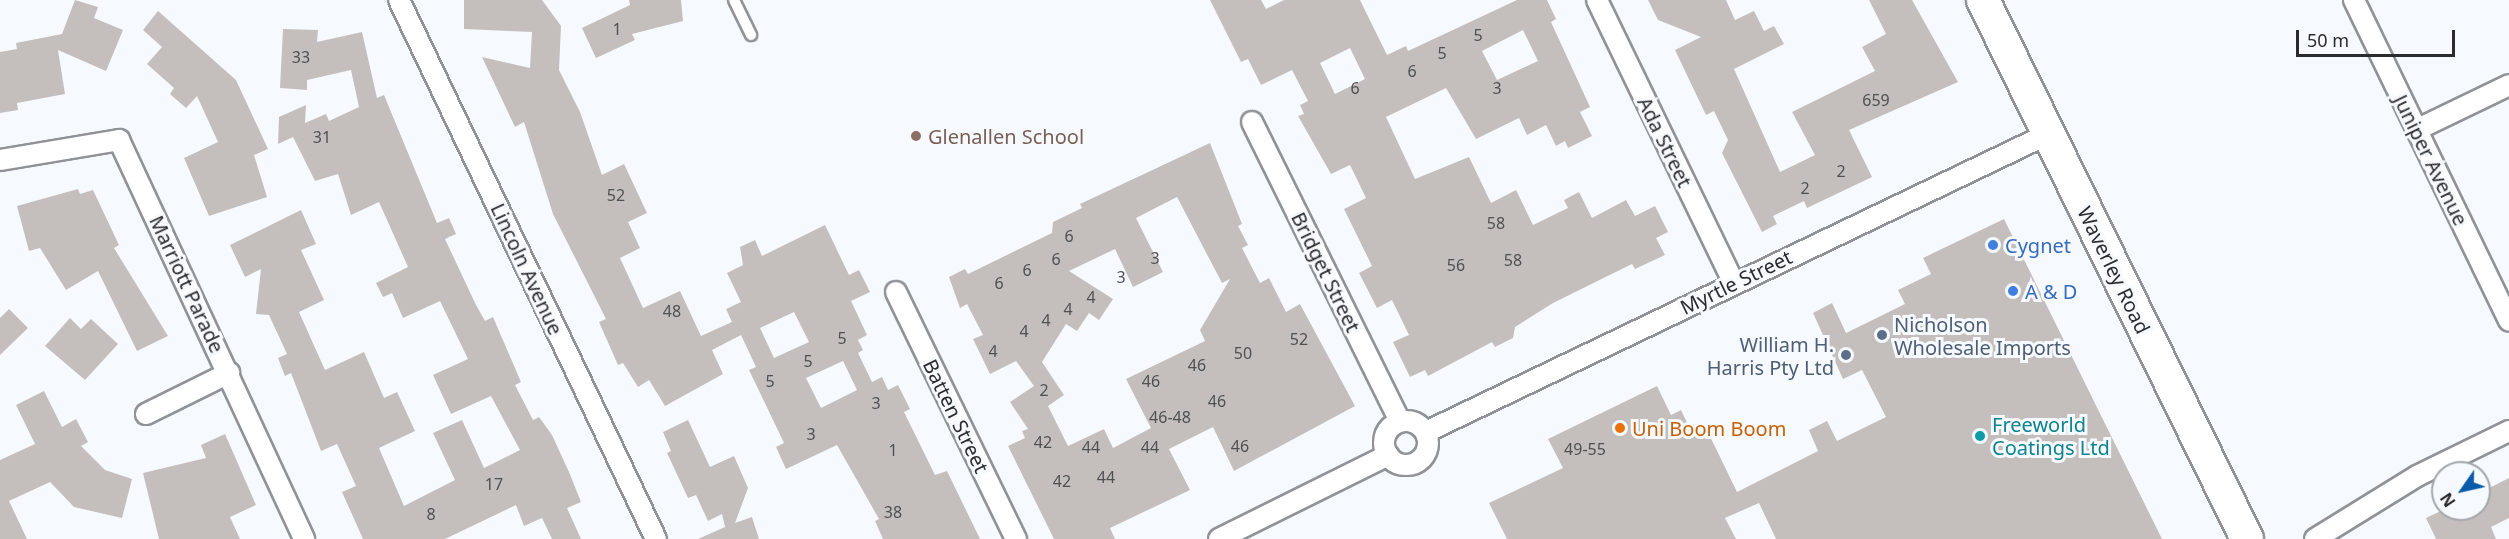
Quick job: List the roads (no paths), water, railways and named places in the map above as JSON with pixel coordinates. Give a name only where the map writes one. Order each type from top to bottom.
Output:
[{"type":"main road","name":"Waverley Road","points":[[1983,0],[2247,539]]},
{"type":"street","name":"Lincoln Avenue","points":[[399,0],[656,539]]},
{"type":"street","name":"Ada Street","points":[[1597,0],[1734,284]]},
{"type":"street","name":"Juniper Avenue","points":[[2354,0],[2509,320]]},
{"type":"street","points":[[2416,130],[2509,85]]},
{"type":"street","name":"Bridget Street","points":[[1252,122],[1400,422]]},
{"type":"street","name":"Myrtle Street","points":[[1426,432],[2048,134]]},
{"type":"street","name":"Marriott Parade","points":[[0,160],[119,140],[304,539]]},
{"type":"street","name":"Batten Street","points":[[896,292],[1016,539]]},
{"type":"street","points":[[146,414],[229,373]]},
{"type":"street","points":[[1400,422],[1415,422],[1426,432],[1428,447],[1418,462],[1403,465],[1388,455],[1387,433],[1400,422]]},
{"type":"street","points":[[2316,539],[2417,476],[2509,431]]},
{"type":"street","points":[[1219,539],[1388,455]]},
{"type":"lane","points":[[734,0],[752,35]]},
{"type":"place","name":"Glenallen School","points":[[916,136]]},
{"type":"place","name":"Cygnet","points":[[1993,245]]},
{"type":"place","name":"A & D","points":[[2013,291]]},
{"type":"place","name":"Nicholson Wholesale Imports","points":[[1882,335]]},
{"type":"place","name":"William H. Harris Pty Ltd","points":[[1846,355]]},
{"type":"place","name":"Uni Boom Boom","points":[[1620,428]]},
{"type":"place","name":"Freeworld Coatings Ltd","points":[[1980,436]]}]
